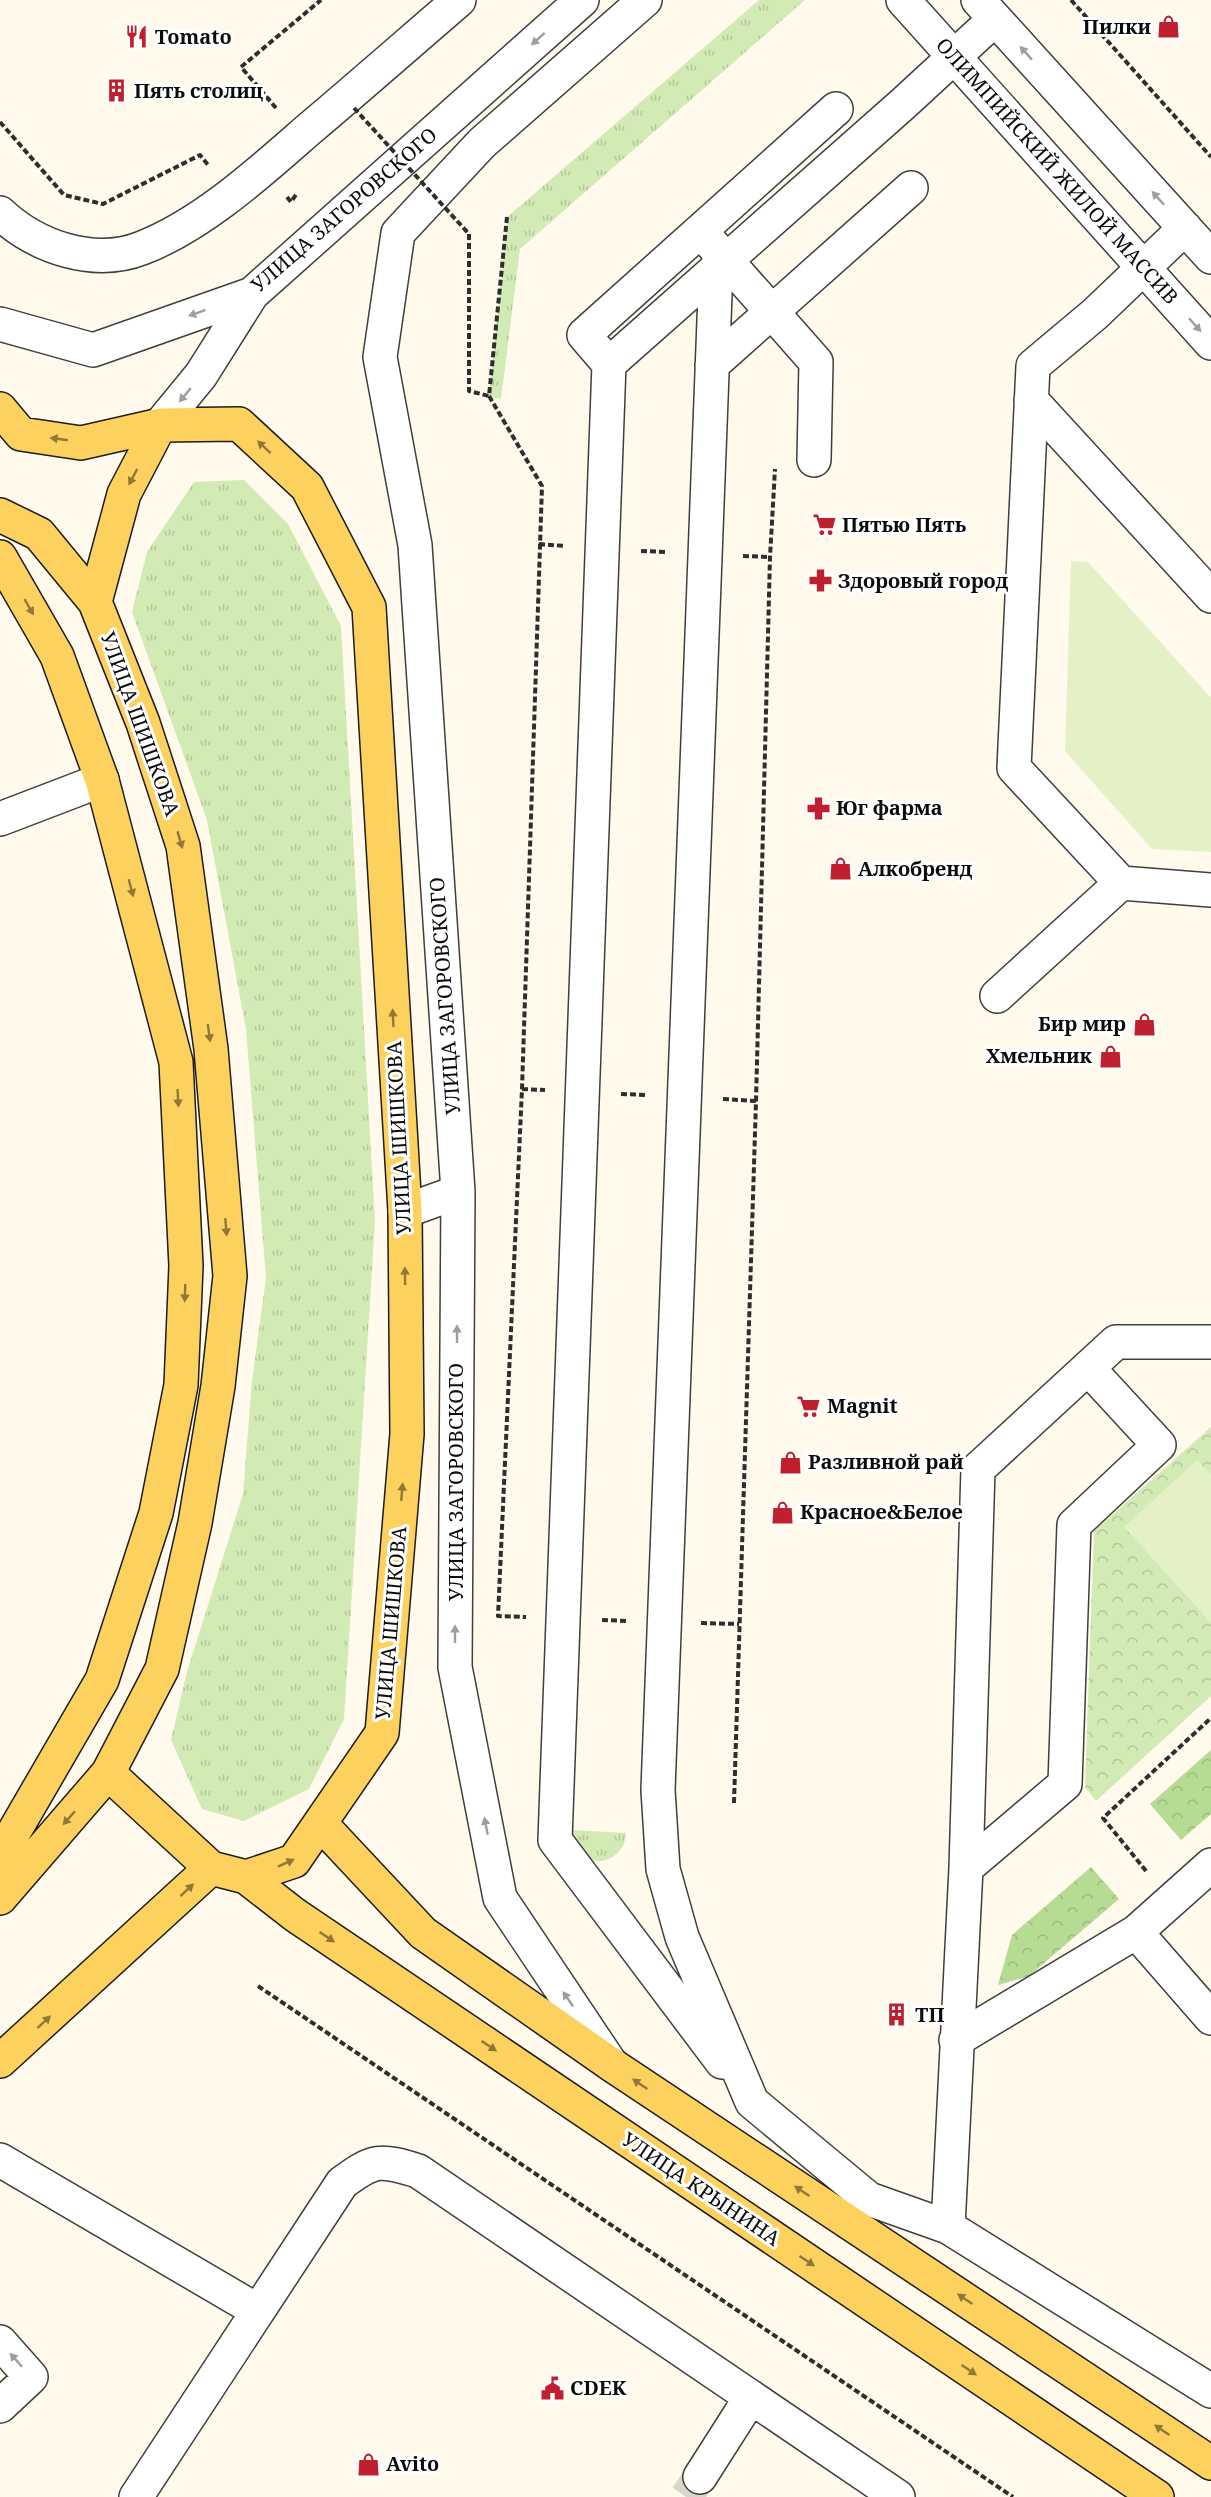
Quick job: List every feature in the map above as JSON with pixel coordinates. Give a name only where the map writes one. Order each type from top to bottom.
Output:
[{"type":"main road","name":"УЛИЦА ШИШКОВА","points":[[0,409],[21,434],[81,443],[160,425],[239,424],[307,487],[369,607],[405,1211],[407,1434],[382,1733],[294,1861],[246,1877]]},
{"type":"main road","points":[[95,602],[124,494],[160,425]]},
{"type":"main road","name":"УЛИЦА ШИШКОВА","points":[[0,515],[39,534],[95,602],[143,723],[183,846],[212,1049],[230,1276],[218,1386],[195,1522],[162,1668],[108,1773],[0,1898]]},
{"type":"main road","points":[[0,557],[57,656],[102,780],[176,1062],[186,1266],[182,1385],[156,1513],[102,1680],[0,1856]]},
{"type":"main road","points":[[108,1773],[211,1868],[246,1877]]},
{"type":"main road","points":[[320,1823],[423,1934],[612,2065],[1211,2463]]},
{"type":"main road","points":[[0,2061],[211,1868]]},
{"type":"main road","name":"УЛИЦА КРЫНИНА","points":[[246,1877],[295,1915],[1157,2497]]},
{"type":"street","points":[[0,213],[12,225],[56,248],[95,256],[141,249],[191,223],[262,171],[459,0]]},
{"type":"street","name":"УЛИЦА ЗАГОРОВСКОГО","points":[[0,324],[93,350],[252,294],[582,0]]},
{"type":"street","name":"УЛИЦА ЗАГОРОВСКОГО","points":[[612,2065],[500,1898],[455,1667],[458,1192],[415,545],[380,357],[398,233],[482,143],[645,0]]},
{"type":"street","name":"ОЛИМПИЙСКИЙ ЖИЛОЙ МАССИВ","points":[[903,0],[1211,343]]},
{"type":"street","points":[[609,364],[904,103],[953,56],[986,9],[1211,257]]},
{"type":"street","points":[[836,109],[584,335],[609,364],[555,1840],[752,2102],[869,2199],[948,2227],[1211,2391]]},
{"type":"street","points":[[712,365],[911,188]]},
{"type":"street","points":[[1185,228],[1095,314],[1033,366],[1014,768],[1121,883],[1211,890]]},
{"type":"street","points":[[700,231],[721,264],[772,312],[816,362],[814,460]]},
{"type":"street","points":[[721,264],[712,365],[707,554],[659,1768],[663,1869],[682,1937],[752,2102]]},
{"type":"street","points":[[160,425],[201,375],[252,294]]},
{"type":"street","points":[[1031,400],[1211,596]]},
{"type":"street","points":[[0,819],[102,780]]},
{"type":"street","points":[[997,996],[1121,883]]},
{"type":"street","points":[[405,1211],[458,1192]]},
{"type":"street","points":[[948,2227],[966,1868],[978,1469],[1116,1342],[1211,1342]]},
{"type":"street","points":[[966,1868],[1065,1784],[1074,1525],[1159,1445],[1088,1368]]},
{"type":"street","points":[[956,2040],[1136,1932],[1211,1866]]},
{"type":"street","points":[[1136,1932],[1211,2018]]},
{"type":"street","points":[[0,2160],[258,2311]]},
{"type":"street","points":[[136,2497],[342,2183],[361,2169],[386,2161],[418,2171],[898,2497]]},
{"type":"street","points":[[0,2342],[32,2377],[0,2406]]},
{"type":"street","points":[[700,2477],[751,2397]]},
{"type":"path","points":[[269,114],[276,108],[241,67],[321,0]]},
{"type":"path","points":[[1071,0],[1211,157]]},
{"type":"path","points":[[354,108],[469,234],[469,391],[489,396]]},
{"type":"path","points":[[0,122],[64,195],[103,204],[200,155],[209,166],[216,160]]},
{"type":"path","points":[[507,217],[489,396],[542,486],[522,1089],[498,1616],[508,1616]]},
{"type":"path","points":[[734,1803],[770,557],[776,465]]},
{"type":"path","points":[[539,544],[770,557]]},
{"type":"path","points":[[522,1089],[756,1101]]},
{"type":"path","points":[[1170,1902],[1103,1818],[1211,1718]]},
{"type":"path","points":[[258,1986],[1013,2497]]},
{"type":"green space","points":[[759,0],[805,0],[520,249],[501,399],[489,396],[507,217]]},
{"type":"green space","points":[[244,480],[288,524],[341,626],[375,1221],[344,1719],[309,1789],[244,1821],[202,1809],[171,1740],[187,1672],[243,1494],[252,1381],[266,1278],[246,1029],[207,820],[132,612],[147,552],[194,482]]},
{"type":"green space","points":[[1071,561],[1088,562],[1211,698],[1211,852],[1152,849],[1065,751]]},
{"type":"green space","points":[[1211,1427],[1211,1696],[1096,1801],[1085,1787],[1094,1531]]},
{"type":"green space","points":[[1197,1460],[1211,1475],[1211,1623],[1124,1527]]},
{"type":"green space","points":[[1211,1750],[1211,1814],[1181,1840],[1150,1804]]},
{"type":"green space","points":[[573,1830],[626,1833],[618,1852],[607,1859],[595,1861],[583,1853],[570,1834]]},
{"type":"green space","points":[[1091,1867],[1119,1899],[1029,1976],[998,1985],[1012,1935]]},
{"type":"tunnel","points":[[686,2497],[700,2477]]},
{"type":"place","name":"Пилки","points":[[1169,27]]},
{"type":"place","name":"Tomato","points":[[137,37]]},
{"type":"place","name":"Пять столиц","points":[[116,91]]},
{"type":"place","name":"Пятью Пять","points":[[824,525]]},
{"type":"place","name":"Здоровый город","points":[[820,581]]},
{"type":"place","name":"Юг фарма","points":[[818,808]]},
{"type":"place","name":"Алкобренд","points":[[840,869]]},
{"type":"place","name":"Бир мир","points":[[1144,1024]]},
{"type":"place","name":"Хмельник","points":[[1110,1056]]},
{"type":"place","name":"Magnit","points":[[809,1406]]},
{"type":"place","name":"Разливной рай","points":[[790,1462]]},
{"type":"place","name":"Красное&Белое","points":[[782,1512]]},
{"type":"place","name":"ТП","points":[[897,2015]]},
{"type":"place","name":"CDEK","points":[[552,2388]]},
{"type":"place","name":"Avito","points":[[368,2464]]}]
